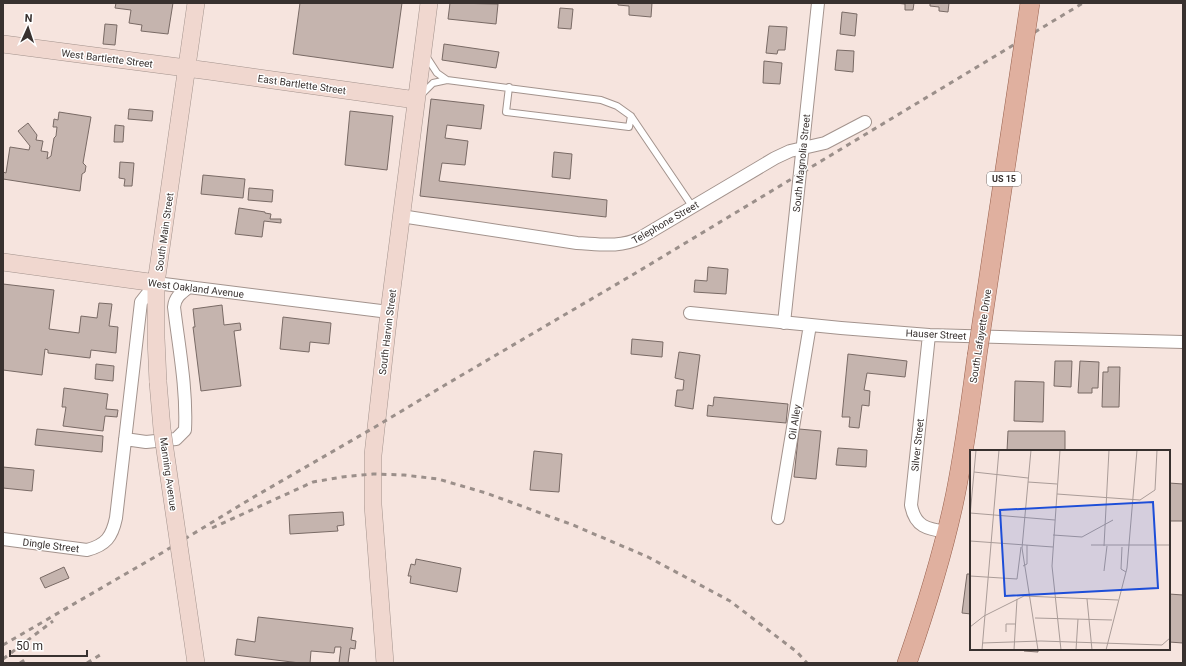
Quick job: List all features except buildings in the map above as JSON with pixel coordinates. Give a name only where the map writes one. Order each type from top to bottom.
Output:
[{"type":"main road","name":"South Lafayette Drive","points":[[907,663],[933,584],[947,532],[960,467],[1030,3]]},
{"type":"street","name":"South Main Street","points":[[99,546],[111,536],[113,530],[141,302],[156,283],[188,68],[196,3]]},
{"type":"street","name":"South Harvin Street","points":[[385,663],[373,505],[375,428],[429,3]]},
{"type":"street","name":"South Magnolia Street","points":[[784,323],[818,3]]},
{"type":"street","name":"West Bartlette Street","points":[[3,44],[188,68]]},
{"type":"street","name":"East Bartlette Street","points":[[188,68],[416,100]]},
{"type":"street","name":"Telephone Street","points":[[401,216],[577,242],[604,245],[623,244],[640,238],[775,158],[790,151],[825,143],[865,122]]},
{"type":"street","name":"West Oakland Avenue","points":[[3,262],[389,312]]},
{"type":"street","name":"Manning Avenue","points":[[156,283],[156,338],[162,429],[196,663]]},
{"type":"street","points":[[125,439],[146,442],[176,439],[185,430],[186,412],[184,382],[174,307],[175,300],[178,296],[189,287]]},
{"type":"street","name":"Hauser Street","points":[[690,313],[784,323],[929,335],[1183,342]]},
{"type":"street","name":"Oil Alley","points":[[778,518],[810,325]]},
{"type":"street","name":"Silver Street","points":[[929,335],[911,505],[912,512],[920,524],[926,528],[947,532]]},
{"type":"street","name":"Dingle Street","points":[[3,539],[87,550],[99,546]]},
{"type":"lane","points":[[423,49],[432,67],[437,73],[448,80]]},
{"type":"lane","points":[[416,100],[433,83],[448,80],[601,100],[618,106],[631,116],[692,206]]},
{"type":"lane","points":[[509,88],[506,112],[629,127],[631,116]]},
{"type":"railway","points":[[3,645],[634,274],[1083,3]]},
{"type":"railway","points":[[212,528],[313,482],[373,474],[404,475],[438,479],[486,493],[573,525],[648,557],[730,601],[797,652],[807,663]]},
{"type":"railway","points":[[3,659],[53,621]]},
{"type":"railway","points":[[87,663],[100,655]]},
{"type":"railway","points":[[20,663],[26,659]]}]
